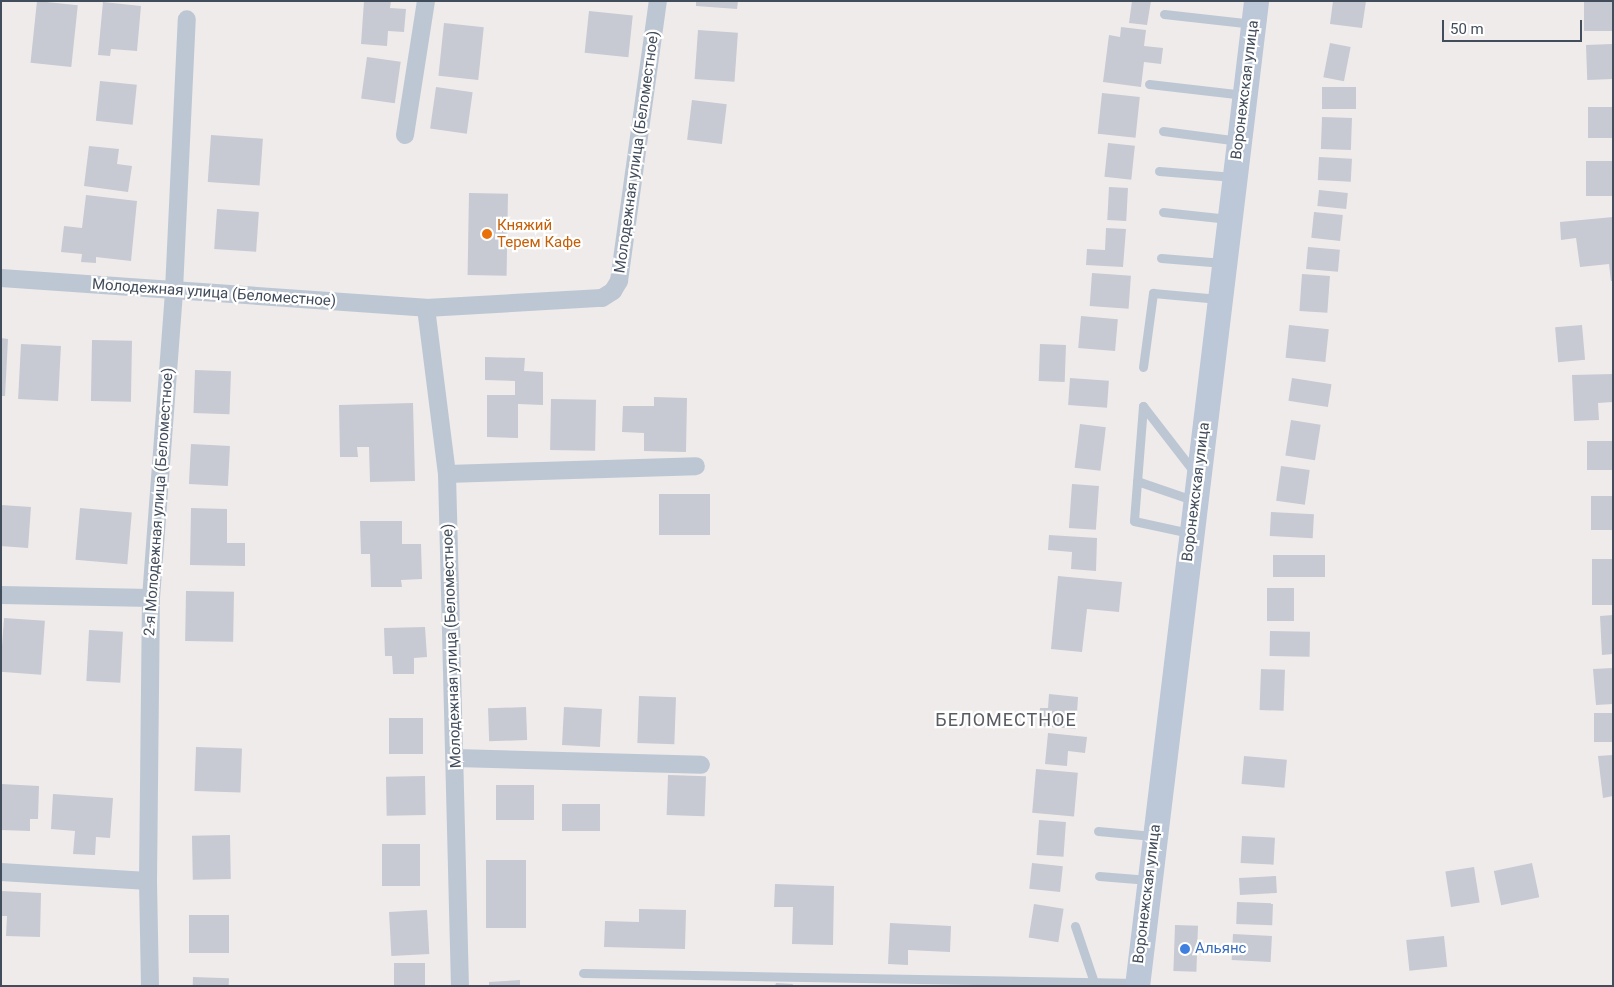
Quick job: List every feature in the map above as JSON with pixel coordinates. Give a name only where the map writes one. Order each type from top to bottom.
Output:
[{"type":"street","points":[[405,135],[426,1]]},
{"type":"street","name":"Молодежная улица (Беломестное)","points":[[1,278],[426,308],[602,298],[617,287],[619,281],[658,1]]},
{"type":"street","name":"Воронежская улица","points":[[1137,985],[1254,12]]},
{"type":"street","name":"2-я Молодежная улица (Беломестное)","points":[[150,986],[148,881],[151,598],[174,290],[188,19]]},
{"type":"street","name":"Молодежная улица (Беломестное)","points":[[426,308],[447,474],[456,758],[460,986]]},
{"type":"street","points":[[447,474],[696,466]]},
{"type":"street","points":[[1,595],[151,598]]},
{"type":"street","points":[[456,758],[700,765]]},
{"type":"street","points":[[1,872],[148,881]]},
{"type":"lane","points":[[1164,14],[1254,12]]},
{"type":"lane","points":[[1149,84],[1244,95]]},
{"type":"lane","points":[[1163,131],[1239,141]]},
{"type":"lane","points":[[1159,171],[1234,177]]},
{"type":"lane","points":[[1163,212],[1229,219]]},
{"type":"lane","points":[[1161,258],[1224,263]]},
{"type":"lane","points":[[1143,368],[1153,293],[1220,299]]},
{"type":"lane","points":[[1191,534],[1134,521],[1143,406],[1196,489]]},
{"type":"lane","points":[[1137,481],[1196,489]]},
{"type":"lane","points":[[1098,831],[1154,836]]},
{"type":"lane","points":[[1099,876],[1149,880]]},
{"type":"lane","points":[[1075,926],[1094,982]]},
{"type":"lane","name":"Воронежская улица","points":[[583,973],[1094,982],[1137,985]]},
{"type":"building","points":[[37,1],[78,5],[71,67],[31,63]]},
{"type":"building","points":[[364,1],[391,1],[390,8],[406,9],[404,32],[388,31],[387,46],[361,44]]},
{"type":"building","points":[[696,1],[738,1],[737,9],[696,6]]},
{"type":"building","points":[[1132,1],[1151,1],[1147,25],[1129,23]]},
{"type":"building","points":[[1333,1],[1366,1],[1362,28],[1330,24]]},
{"type":"building","points":[[1584,1],[1612,1],[1612,31],[1584,31]]},
{"type":"building","points":[[103,2],[141,6],[137,51],[111,49],[110,56],[98,55]]},
{"type":"building","points":[[589,11],[633,16],[628,57],[585,53]]},
{"type":"building","points":[[444,23],[484,27],[478,80],[438,76]]},
{"type":"building","points":[[1121,27],[1146,30],[1144,46],[1163,48],[1161,64],[1144,62],[1141,87],[1103,82],[1109,35],[1120,37]]},
{"type":"building","points":[[698,30],[738,33],[734,82],[695,79]]},
{"type":"building","points":[[1330,43],[1351,47],[1344,81],[1323,77]]},
{"type":"building","points":[[1612,44],[1613,79],[1587,80],[1586,45]]},
{"type":"building","points":[[367,57],[401,62],[395,103],[361,99]]},
{"type":"building","points":[[100,81],[137,85],[133,125],[96,121]]},
{"type":"building","points":[[436,87],[473,92],[467,134],[430,129]]},
{"type":"building","points":[[1322,87],[1356,87],[1356,109],[1322,109]]},
{"type":"building","points":[[1102,93],[1140,97],[1136,138],[1098,134]]},
{"type":"building","points":[[692,100],[727,104],[722,144],[687,140]]},
{"type":"building","points":[[1588,107],[1613,107],[1613,138],[1588,138]]},
{"type":"building","points":[[1322,117],[1352,118],[1351,150],[1321,149]]},
{"type":"building","points":[[211,135],[263,139],[260,186],[208,182]]},
{"type":"building","points":[[1108,143],[1135,146],[1131,180],[1104,177]]},
{"type":"building","points":[[89,146],[119,149],[117,164],[132,166],[128,192],[84,186]]},
{"type":"building","points":[[1319,157],[1352,159],[1351,182],[1318,180]]},
{"type":"building","points":[[1586,161],[1613,161],[1613,196],[1586,196]]},
{"type":"building","points":[[1109,187],[1128,188],[1126,221],[1107,220]]},
{"type":"building","points":[[1319,190],[1348,193],[1346,209],[1317,206]]},
{"type":"building","name":"Княжий Терем Кафе","points":[[469,193],[508,194],[507,276],[468,275]]},
{"type":"building","points":[[86,195],[137,201],[131,261],[96,257],[96,263],[81,262],[82,254],[61,252],[64,226],[82,228]]},
{"type":"building","points":[[217,209],[259,212],[256,252],[214,249]]},
{"type":"building","points":[[1314,212],[1343,215],[1340,241],[1311,238]]},
{"type":"building","points":[[1613,217],[1613,281],[1611,281],[1609,264],[1580,267],[1576,238],[1561,240],[1560,222]]},
{"type":"building","points":[[1106,228],[1126,229],[1123,267],[1086,265],[1087,249],[1105,250]]},
{"type":"building","points":[[1308,247],[1340,250],[1338,272],[1306,269]]},
{"type":"building","points":[[1092,273],[1131,276],[1129,309],[1090,306]]},
{"type":"building","points":[[1302,274],[1330,276],[1327,313],[1299,311]]},
{"type":"building","points":[[1081,316],[1118,319],[1115,351],[1078,348]]},
{"type":"building","points":[[1289,325],[1329,329],[1325,362],[1286,358]]},
{"type":"building","points":[[1582,325],[1585,360],[1558,362],[1555,327]]},
{"type":"building","points":[[1,338],[8,339],[5,396],[1,396]]},
{"type":"building","points":[[92,340],[132,341],[131,402],[91,401]]},
{"type":"building","points":[[21,344],[61,346],[58,401],[18,399]]},
{"type":"building","points":[[1040,344],[1066,345],[1065,382],[1039,381]]},
{"type":"building","points":[[485,357],[525,358],[524,371],[543,372],[543,405],[518,404],[518,438],[487,437],[487,395],[515,395],[515,381],[485,380]]},
{"type":"building","points":[[195,370],[231,371],[229,414],[193,413]]},
{"type":"building","points":[[1613,374],[1613,402],[1598,403],[1599,420],[1574,421],[1572,375]]},
{"type":"building","points":[[1070,378],[1109,381],[1107,408],[1068,405]]},
{"type":"building","points":[[1292,378],[1332,384],[1328,407],[1288,401]]},
{"type":"building","points":[[654,397],[687,398],[686,452],[644,451],[644,433],[622,432],[623,406],[654,406]]},
{"type":"building","points":[[551,399],[596,400],[595,451],[550,450]]},
{"type":"building","points":[[413,403],[415,481],[370,482],[369,447],[357,447],[358,457],[340,457],[339,405]]},
{"type":"building","points":[[1291,420],[1321,425],[1315,460],[1285,456]]},
{"type":"building","points":[[1080,424],[1106,427],[1100,471],[1075,468]]},
{"type":"building","points":[[1587,441],[1613,441],[1613,470],[1587,470]]},
{"type":"building","points":[[191,444],[230,446],[228,486],[189,484]]},
{"type":"building","points":[[1281,466],[1310,470],[1305,505],[1276,501]]},
{"type":"building","points":[[1072,484],[1099,486],[1096,530],[1069,528]]},
{"type":"building","points":[[659,494],[710,494],[710,535],[659,535]]},
{"type":"building","points":[[1591,496],[1613,496],[1613,530],[1591,530]]},
{"type":"building","points":[[1,505],[31,507],[28,548],[1,546]]},
{"type":"building","points":[[80,508],[132,513],[127,564],[75,560]]},
{"type":"building","points":[[191,508],[227,509],[227,543],[245,543],[245,566],[190,565]]},
{"type":"building","points":[[1271,512],[1314,514],[1313,538],[1270,536]]},
{"type":"building","points":[[360,521],[402,521],[402,544],[421,544],[422,579],[401,580],[402,587],[371,587],[370,554],[361,554]]},
{"type":"building","points":[[1049,535],[1097,538],[1096,571],[1071,569],[1072,552],[1048,550]]},
{"type":"building","points":[[1273,555],[1325,555],[1325,577],[1273,577]]},
{"type":"building","points":[[1592,559],[1613,559],[1613,605],[1592,605]]},
{"type":"building","points":[[1058,576],[1122,582],[1119,612],[1087,609],[1082,652],[1051,649]]},
{"type":"building","points":[[1267,588],[1294,588],[1294,621],[1267,621]]},
{"type":"building","points":[[186,591],[234,592],[233,642],[185,641]]},
{"type":"building","points":[[1613,615],[1613,654],[1602,655],[1600,616]]},
{"type":"building","points":[[4,618],[45,621],[41,675],[1,672]]},
{"type":"building","points":[[425,627],[427,657],[414,658],[414,674],[393,674],[392,656],[385,656],[384,628]]},
{"type":"building","points":[[89,630],[123,632],[120,683],[86,681]]},
{"type":"building","points":[[1270,631],[1310,632],[1310,657],[1270,656]]},
{"type":"building","points":[[1613,668],[1613,704],[1596,705],[1593,669]]},
{"type":"building","points":[[1261,669],[1285,670],[1284,711],[1260,710]]},
{"type":"building","points":[[1049,694],[1078,697],[1076,729],[1038,726],[1040,708],[1048,708]]},
{"type":"building","points":[[639,696],[676,697],[674,744],[637,743]]},
{"type":"building","points":[[526,707],[527,740],[489,741],[488,708]]},
{"type":"building","points":[[564,707],[602,709],[600,747],[562,745]]},
{"type":"building","points":[[1594,713],[1613,713],[1613,742],[1594,742]]},
{"type":"building","points":[[389,718],[423,718],[423,754],[389,754]]},
{"type":"building","points":[[1048,733],[1087,737],[1085,753],[1068,751],[1067,766],[1045,764]]},
{"type":"building","points":[[196,747],[242,749],[240,793],[194,791]]},
{"type":"building","points":[[1613,755],[1613,796],[1603,798],[1598,756]]},
{"type":"building","points":[[1244,756],[1287,760],[1284,788],[1242,784]]},
{"type":"building","points":[[1036,769],[1078,773],[1074,816],[1032,813]]},
{"type":"building","points":[[668,775],[706,776],[705,816],[667,815]]},
{"type":"building","points":[[425,776],[426,815],[387,816],[386,777]]},
{"type":"building","points":[[1,784],[39,786],[38,819],[30,819],[30,831],[1,830]]},
{"type":"building","points":[[496,785],[534,785],[534,820],[496,820]]},
{"type":"building","points":[[53,794],[113,798],[110,838],[96,837],[95,855],[73,854],[75,831],[51,829]]},
{"type":"building","points":[[562,804],[600,804],[600,831],[562,831]]},
{"type":"building","points":[[1039,820],[1066,822],[1063,857],[1037,855]]},
{"type":"building","points":[[230,835],[231,879],[193,880],[192,836]]},
{"type":"building","points":[[1242,836],[1275,838],[1274,865],[1241,863]]},
{"type":"building","points":[[382,844],[420,844],[420,886],[382,886]]},
{"type":"building","points":[[486,860],[526,860],[526,928],[486,928]]},
{"type":"building","points":[[1032,863],[1063,866],[1060,892],[1029,889]]},
{"type":"building","points":[[1532,863],[1539,897],[1501,905],[1494,871]]},
{"type":"building","points":[[1474,867],[1480,903],[1451,907],[1445,872]]},
{"type":"building","points":[[1276,876],[1277,893],[1240,895],[1239,878]]},
{"type":"building","points":[[775,884],[834,886],[833,945],[792,944],[793,907],[774,907]]},
{"type":"building","points":[[1,891],[41,893],[40,937],[6,936],[7,916],[1,916]]},
{"type":"building","points":[[1237,902],[1273,903],[1272,925],[1236,924]]},
{"type":"building","points":[[1034,904],[1064,909],[1058,942],[1029,938]]},
{"type":"building","points":[[639,909],[686,910],[685,949],[604,947],[605,921],[639,922]]},
{"type":"building","points":[[427,910],[429,954],[391,956],[389,912]]},
{"type":"building","points":[[189,915],[229,915],[229,953],[189,953]]},
{"type":"building","points":[[890,923],[951,926],[950,952],[908,950],[908,965],[888,964]]},
{"type":"building","name":"Альянс","points":[[1175,925],[1198,926],[1196,972],[1173,971]]},
{"type":"building","points":[[1233,934],[1272,936],[1271,962],[1232,960]]},
{"type":"building","points":[[1444,936],[1447,967],[1409,971],[1406,940]]},
{"type":"building","points":[[394,963],[425,963],[425,986],[394,986]]},
{"type":"building","points":[[193,977],[229,978],[229,986],[193,986]]},
{"type":"building","points":[[520,980],[520,986],[489,986],[489,982]]},
{"type":"building","points":[[776,983],[793,984],[792,986],[775,986]]},
{"type":"place","name":"Княжий Терем Кафе","points":[[487,234]]},
{"type":"place","name":"Альянс","points":[[1185,949]]},
{"type":"district","name":"БЕЛОМЕСТНОЕ","points":[[1006,720]]}]
